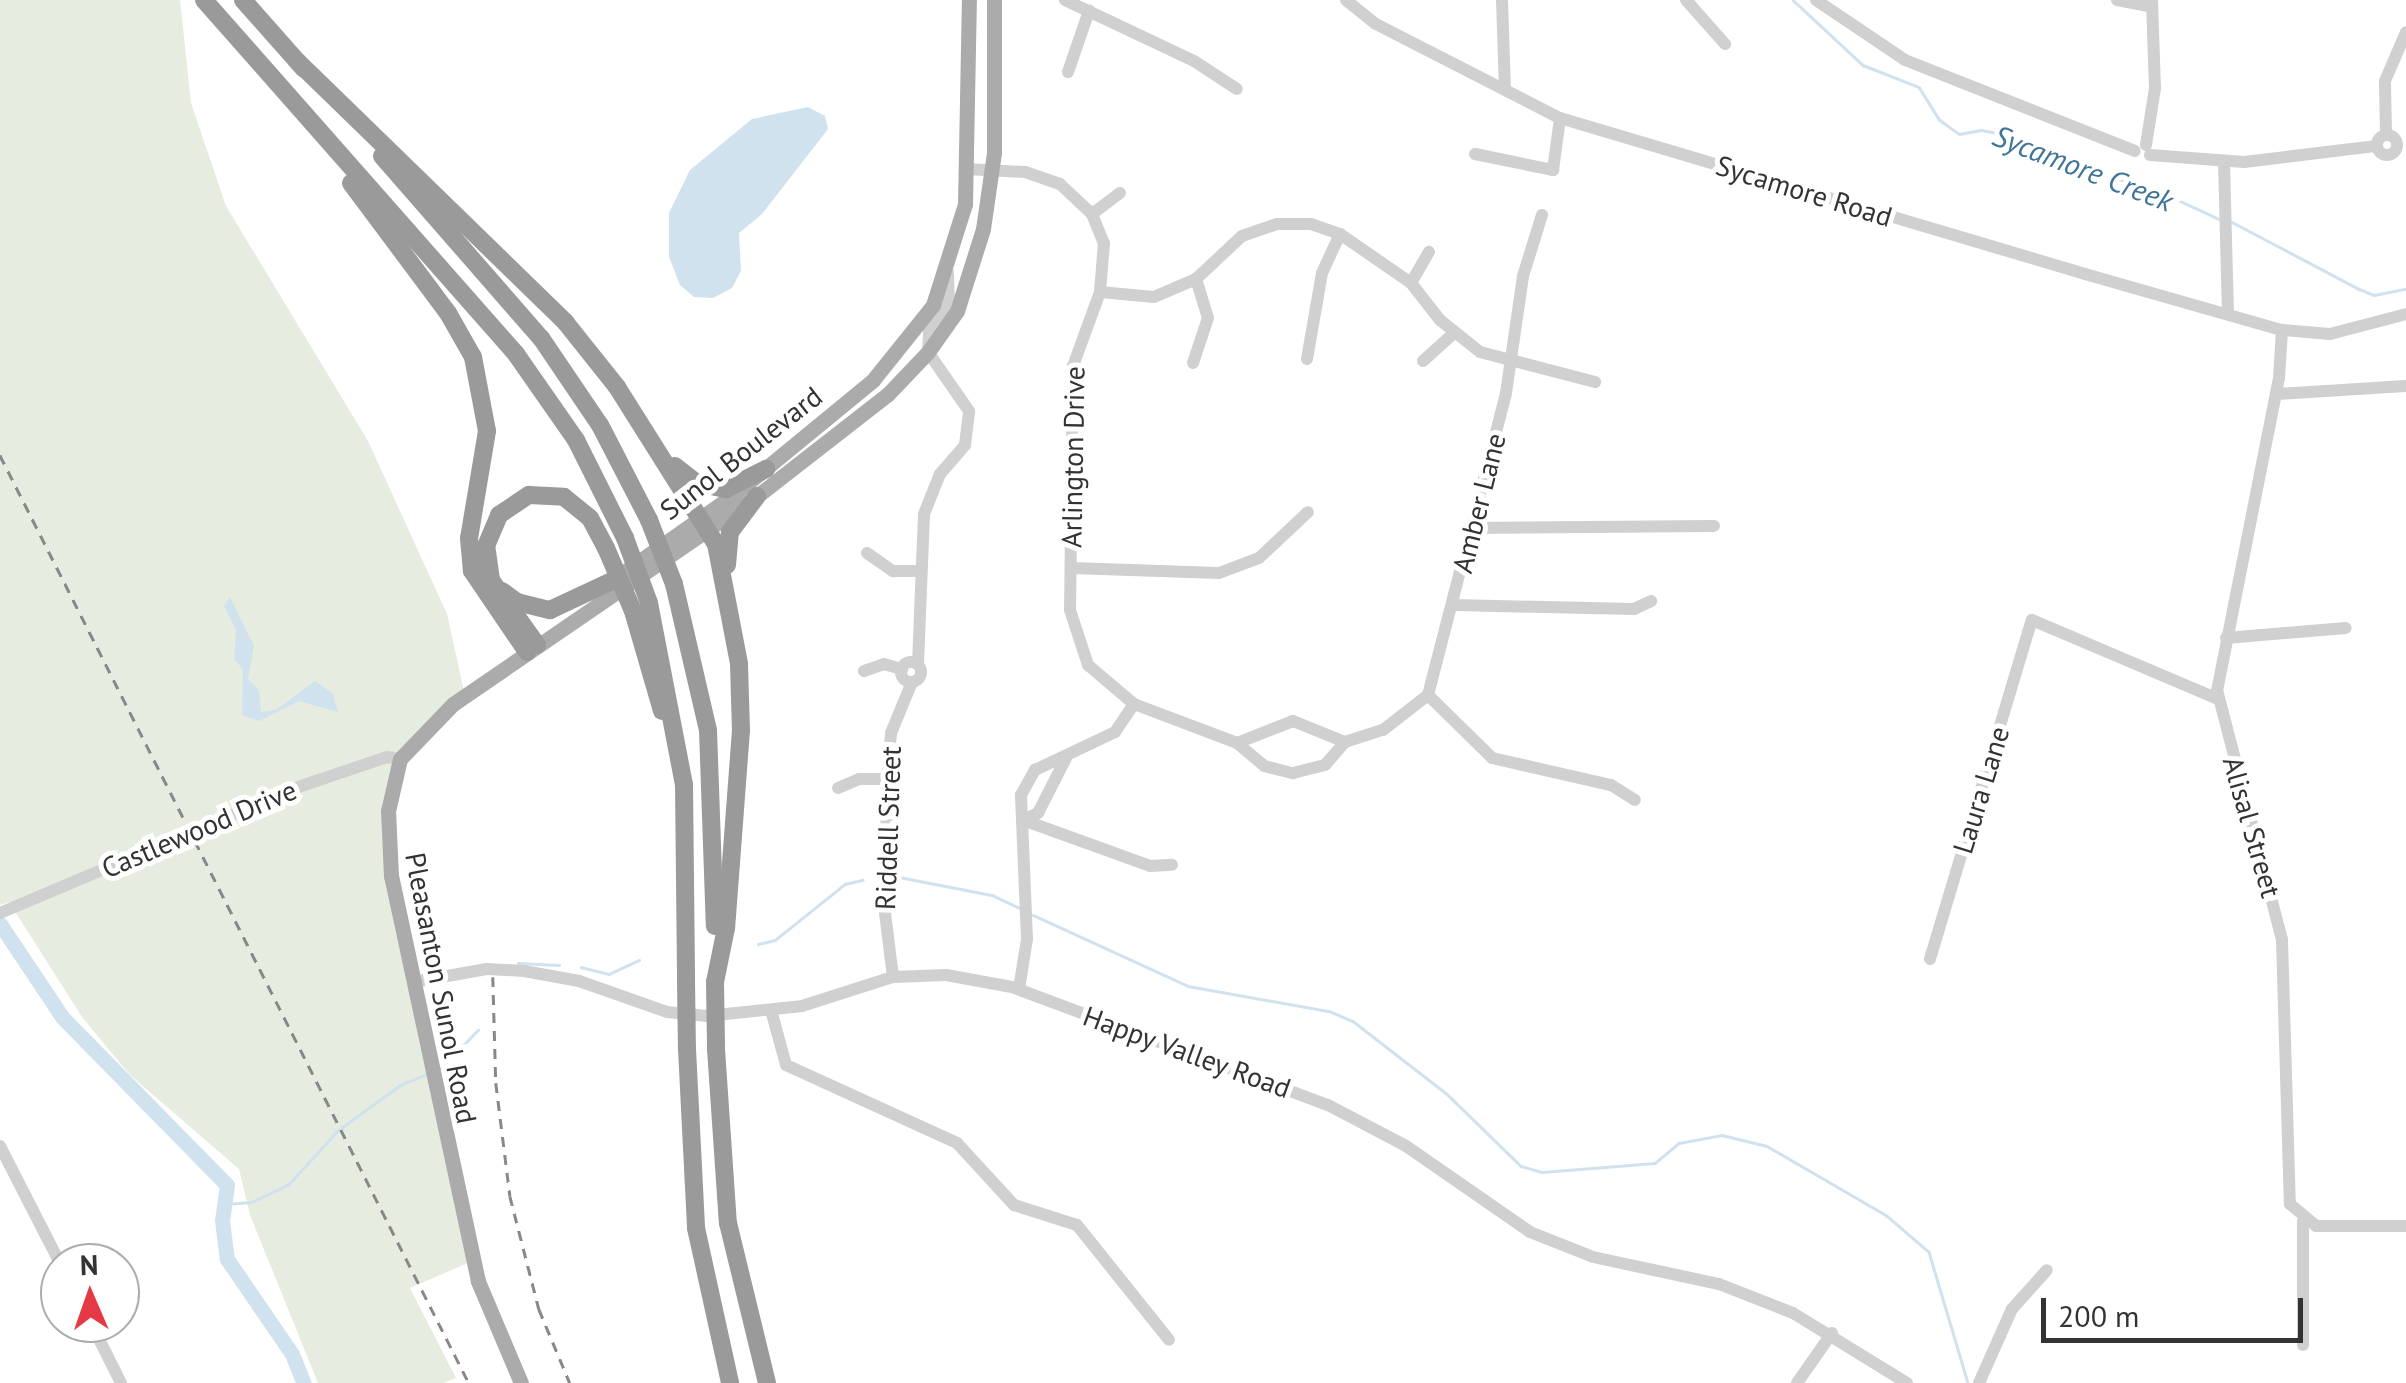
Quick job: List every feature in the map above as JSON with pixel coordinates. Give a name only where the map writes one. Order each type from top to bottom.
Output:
[{"type":"highway","points":[[243,0],[541,338],[600,426],[649,520],[674,584],[708,730],[716,1049],[728,1223],[767,1383]]},
{"type":"highway","points":[[206,2],[516,354],[576,440],[625,538],[686,835],[687,1049],[696,1228],[730,1383]]},
{"type":"highway","points":[[298,62],[533,286],[594,356],[660,452],[721,558],[735,640]]},
{"type":"highway","points":[[329,143],[472,357],[487,431],[469,538],[472,571],[532,648]]},
{"type":"highway","points":[[660,452],[712,488],[742,484],[766,468]]},
{"type":"highway","points":[[532,648],[491,580],[486,546],[490,528],[512,503],[529,495],[550,494],[578,505],[640,607]]},
{"type":"highway","points":[[715,982],[740,769],[727,544],[757,496]]},
{"type":"highway","points":[[491,580],[517,602],[550,610],[612,581]]},
{"type":"main road","name":"Sunol Boulevard","points":[[532,648],[702,524],[892,361],[948,272],[967,169],[968,0]]},
{"type":"main road","name":"Sunol Boulevard","points":[[532,648],[540,634],[612,581],[702,524],[757,496],[888,394],[928,352],[957,311],[973,271],[992,170],[994,0]]},
{"type":"main road","points":[[400,759],[430,722],[532,648]]},
{"type":"main road","name":"Pleasanton Sunol Road","points":[[400,759],[387,842],[425,1044],[487,1311],[521,1383]]},
{"type":"street","points":[[1065,0],[1236,89]]},
{"type":"street","name":"Sycamore Road","points":[[1346,0],[1376,24],[1560,118],[2282,330],[2330,334],[2406,314]]},
{"type":"street","points":[[1502,0],[1505,89]]},
{"type":"street","points":[[1686,0],[1726,44]]},
{"type":"street","points":[[1816,0],[1905,60],[2144,150],[2224,162],[2377,146],[2397,140],[2385,81],[2406,32]]},
{"type":"street","points":[[2118,0],[2152,3],[2155,88],[2144,150]]},
{"type":"street","points":[[1068,72],[1089,11]]},
{"type":"street","points":[[1476,154],[1553,170],[1560,118]]},
{"type":"street","points":[[2224,162],[2228,312]]},
{"type":"street","points":[[967,169],[1060,184],[1092,214],[1120,194]]},
{"type":"street","name":"Arlington Drive","points":[[1092,214],[1104,243],[1100,292],[1074,366],[1070,610],[1088,665],[1134,704]]},
{"type":"street","name":"Amber Lane","points":[[1428,695],[1454,605],[1513,360],[1523,276],[1542,216]]},
{"type":"street","points":[[1100,292],[1154,296],[1196,279],[1226,248],[1265,226],[1295,222],[1340,234],[1411,283],[1454,333],[1480,352],[1595,382]]},
{"type":"street","points":[[1307,359],[1322,273],[1340,234]]},
{"type":"street","points":[[1411,283],[1429,252]]},
{"type":"street","name":"Sunol Boulevard","points":[[928,352],[929,331],[949,303],[948,272]]},
{"type":"street","points":[[1193,363],[1208,318],[1196,279]]},
{"type":"street","name":"Alisal Street","points":[[2282,330],[2276,394],[2226,638],[2218,699],[2282,940],[2287,1184],[2302,1221],[2303,1344]]},
{"type":"street","points":[[1422,361],[1454,333]]},
{"type":"street","points":[[864,671],[884,664],[902,669],[918,664],[924,514],[940,474],[965,445],[970,411],[928,352]]},
{"type":"street","points":[[2276,394],[2406,386]]},
{"type":"street","points":[[1071,568],[1218,572],[1259,558],[1308,512]]},
{"type":"street","points":[[1472,528],[1714,526]]},
{"type":"street","points":[[866,553],[893,571],[920,571]]},
{"type":"street","points":[[1454,605],[1634,610],[1652,601]]},
{"type":"street","name":"Laura Lane","points":[[1930,959],[2032,620],[2218,699]]},
{"type":"street","points":[[2226,638],[2346,628]]},
{"type":"street","name":"Riddell Street","points":[[893,977],[884,914],[887,779],[891,733],[912,682],[920,676],[918,664]]},
{"type":"street","points":[[902,669],[912,682]]},
{"type":"street","points":[[1019,990],[1026,922],[1022,795],[1035,770],[1115,732],[1134,704],[1238,743],[1264,766],[1293,772],[1325,764],[1345,742],[1382,730],[1428,695],[1492,758],[1611,785],[1635,800]]},
{"type":"street","points":[[1238,743],[1294,721],[1345,742]]},
{"type":"street","name":"Castlewood Drive","points":[[0,913],[298,787],[387,756],[400,759]]},
{"type":"street","points":[[1022,820],[1038,813],[1066,758]]},
{"type":"street","points":[[838,788],[858,779],[887,779]]},
{"type":"street","points":[[1022,820],[1150,866],[1172,865]]},
{"type":"street","name":"Happy Valley Road","points":[[413,982],[488,969],[524,971],[562,976],[667,1012],[707,1016],[771,1010],[893,977],[946,975],[1019,990],[1328,1105],[1406,1146],[1559,1245],[1634,1269],[1720,1284],[1832,1332],[1907,1383]]},
{"type":"street","points":[[771,1010],[786,1065],[957,1143],[1014,1205],[1078,1225],[1170,1340]]},
{"type":"street","points":[[0,1146],[50,1243]]},
{"type":"street","points":[[2302,1221],[2336,1230],[2406,1226]]},
{"type":"street","points":[[1980,1382],[2012,1309],[2047,1270]]},
{"type":"street","points":[[1797,1383],[1832,1332]]},
{"type":"street","points":[[100,1343],[121,1383]]},
{"type":"shaded area","points":[[0,0],[180,0],[191,103],[226,206],[368,441],[447,614],[465,696],[407,755],[392,806],[397,869],[477,1259],[410,1288],[456,1378],[443,1383],[318,1383],[250,1215],[239,1169],[130,1075],[82,1017],[9,902],[0,905]]},
{"type":"water","points":[[808,107],[825,116],[828,129],[762,214],[739,233],[741,271],[732,288],[713,298],[694,297],[680,285],[669,257],[669,213],[690,170],[752,119]]},
{"type":"water","points":[[230,597],[254,646],[248,679],[259,690],[261,712],[276,710],[315,681],[332,693],[338,712],[299,701],[259,721],[242,715],[243,669],[234,659],[236,630],[224,606]]},
{"type":"waterway","name":"Sycamore Creek","points":[[1793,0],[1863,65],[1919,87],[1940,120],[1959,134],[1981,130],[2009,135],[2070,167],[2150,187],[2219,219]]},
{"type":"waterway","name":"Sycamore Creek","points":[[2232,222],[2374,295],[2406,289]]},
{"type":"waterway","points":[[899,877],[992,895],[1022,909]]},
{"type":"waterway","points":[[758,944],[775,940],[845,884],[863,880]]},
{"type":"waterway","points":[[1033,915],[1188,986],[1329,1011],[1353,1021],[1447,1094],[1521,1166],[1542,1172],[1655,1163],[1679,1143],[1722,1135],[1767,1146],[1886,1215],[1929,1252],[1968,1383]]},
{"type":"waterway","points":[[0,924],[63,1018],[227,1185],[222,1220],[227,1259],[292,1354],[304,1383]]},
{"type":"waterway","points":[[581,967],[609,974],[639,960]]},
{"type":"waterway","points":[[518,963],[559,965]]},
{"type":"waterway","points":[[441,1068],[478,1030]]},
{"type":"waterway","points":[[224,1204],[252,1202],[289,1184],[337,1131],[400,1085],[429,1073]]},
{"type":"railway","points":[[0,455],[469,1383]]},
{"type":"railway","points":[[493,977],[496,1083],[510,1196],[539,1309],[570,1383]]}]
